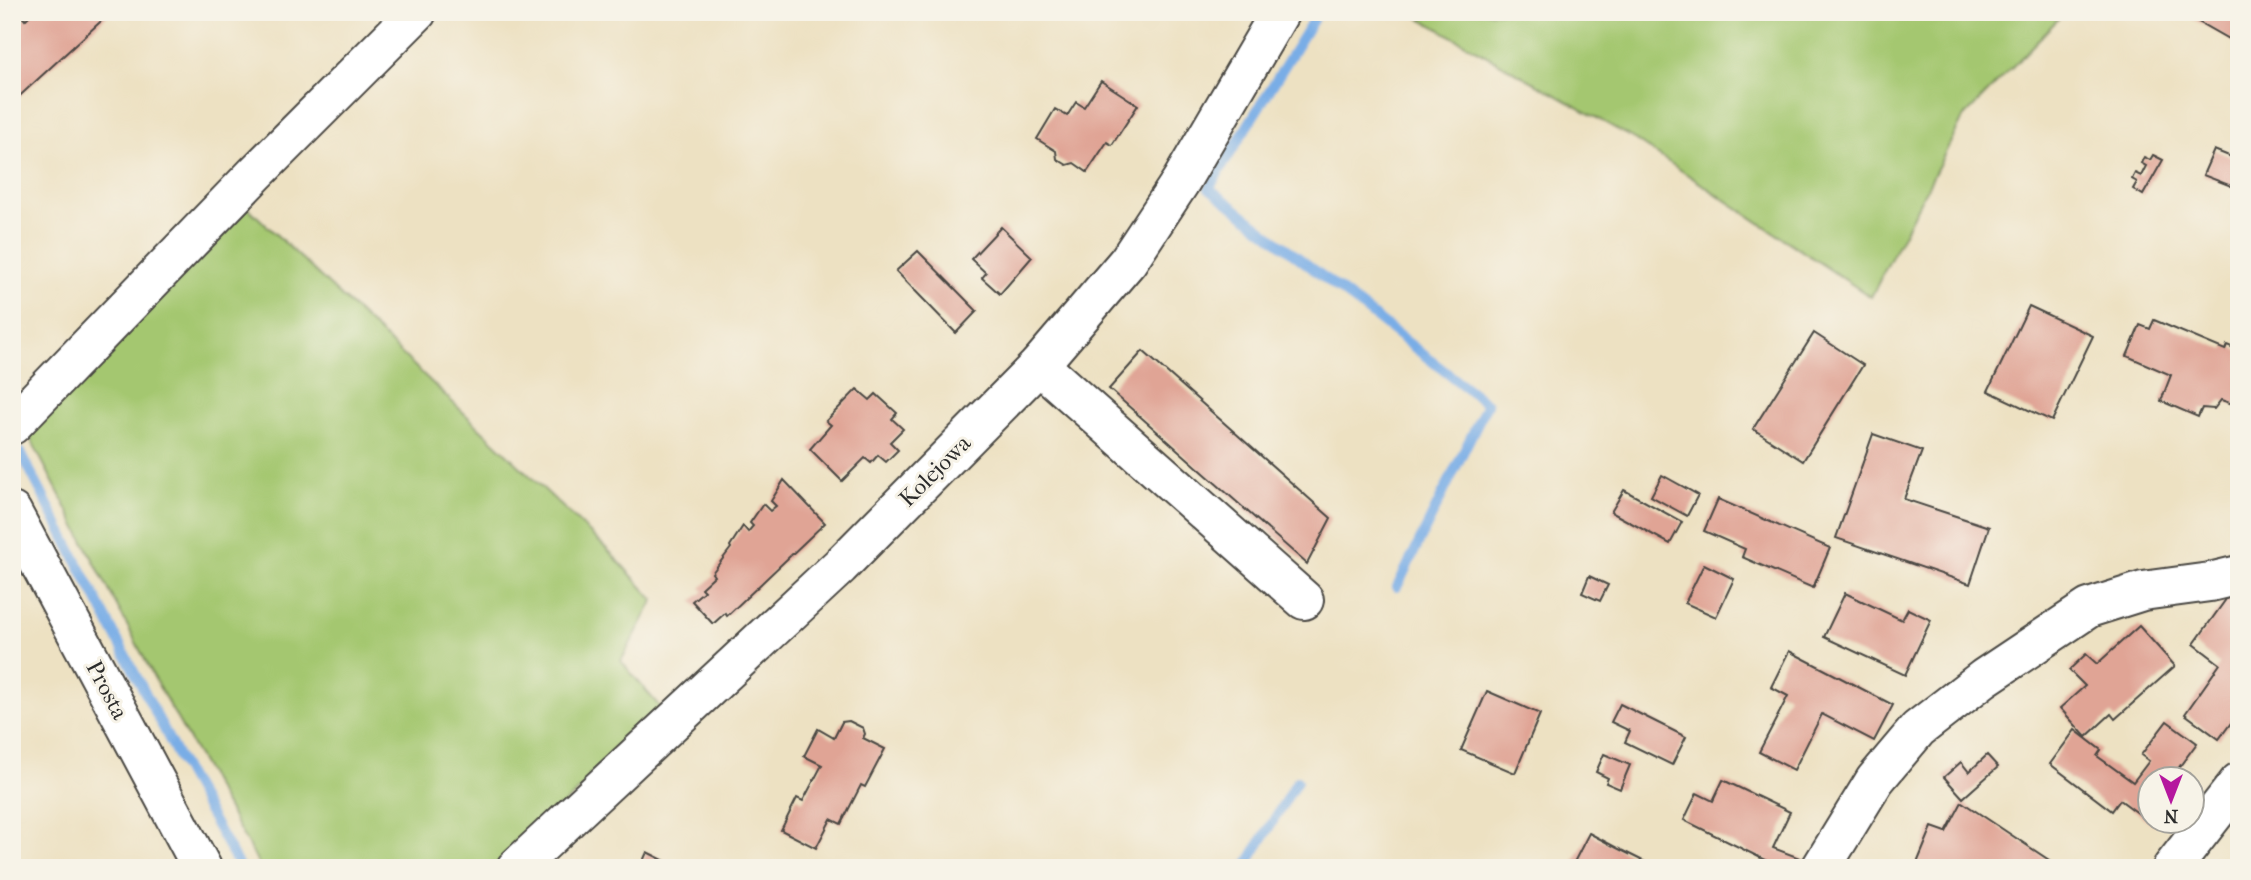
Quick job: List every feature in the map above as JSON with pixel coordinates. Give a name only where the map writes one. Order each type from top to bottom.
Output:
[{"type":"street","points":[[12,425],[417,12]]},
{"type":"street","name":"Kolejowa","points":[[516,868],[840,566],[1039,365],[1128,261],[1181,181],[1280,12]]},
{"type":"street","points":[[1039,365],[1304,600]]},
{"type":"street","name":"Prosta","points":[[12,512],[202,868]]},
{"type":"street","points":[[1821,868],[1875,780],[1918,729],[1984,678],[2089,608],[2143,590],[2210,582],[2239,575]]},
{"type":"street","points":[[2172,868],[2239,782]]},
{"type":"green space","points":[[1409,12],[2065,12],[1963,118],[1871,297],[1634,139]]},
{"type":"green space","points":[[242,202],[610,552],[654,600],[621,661],[665,713],[493,868],[261,868],[157,683],[24,426]]},
{"type":"building","points":[[12,12],[19,13],[25,20],[29,16],[27,12],[111,12],[12,103]]},
{"type":"building","points":[[2181,12],[2239,12],[2239,45]]},
{"type":"building","points":[[1101,81],[1138,105],[1112,145],[1107,142],[1087,172],[1074,163],[1067,165],[1057,159],[1056,151],[1037,139],[1055,109],[1067,116],[1076,102],[1084,107]]},
{"type":"building","points":[[2214,150],[2239,160],[2239,189],[2203,175]]},
{"type":"building","points":[[2153,155],[2163,160],[2143,195],[2133,189],[2137,182],[2132,179],[2135,173],[2141,176],[2146,166],[2141,163],[2144,157],[2150,160]]},
{"type":"building","points":[[1001,227],[1032,257],[1000,294],[982,278],[986,273],[971,259]]},
{"type":"building","points":[[918,251],[977,311],[956,333],[896,271]]},
{"type":"building","points":[[2029,306],[2093,336],[2052,421],[1988,391]]},
{"type":"building","points":[[2154,320],[2225,350],[2227,345],[2239,350],[2239,406],[2221,400],[2214,409],[2202,408],[2198,417],[2161,401],[2171,375],[2127,356],[2140,325],[2150,329]]},
{"type":"building","points":[[1814,333],[1863,365],[1803,461],[1753,429]]},
{"type":"building","points":[[1143,351],[1331,518],[1307,564],[1109,389]]},
{"type":"building","points":[[857,389],[870,400],[876,394],[897,413],[892,419],[903,429],[890,442],[898,450],[886,462],[878,455],[871,463],[865,458],[842,481],[810,449],[831,425],[826,421]]},
{"type":"building","points":[[1873,434],[1922,451],[1904,499],[1989,527],[1970,584],[1836,538]]},
{"type":"building","points":[[1662,475],[1698,495],[1687,516],[1651,496]]},
{"type":"building","points":[[784,480],[825,523],[727,616],[725,613],[713,624],[692,601],[704,591],[701,588],[714,576],[712,573],[743,526],[748,532],[753,526],[750,523],[763,504],[770,511],[776,506],[771,501]]},
{"type":"building","points":[[1624,490],[1682,522],[1670,544],[1611,512]]},
{"type":"building","points":[[1718,499],[1830,548],[1813,588],[1742,557],[1745,549],[1704,531]]},
{"type":"building","points":[[1704,564],[1734,579],[1716,617],[1685,603]]},
{"type":"building","points":[[1589,576],[1608,585],[1600,601],[1582,593]]},
{"type":"building","points":[[2234,588],[2239,591],[2239,712],[2219,739],[2185,714],[2220,664],[2194,644]]},
{"type":"building","points":[[1845,593],[1902,620],[1908,609],[1931,620],[1905,675],[1824,637]]},
{"type":"building","points":[[2139,626],[2175,666],[2115,719],[2111,714],[2086,737],[2060,708],[2085,686],[2069,670],[2086,654],[2097,664]]},
{"type":"building","points":[[1789,651],[1893,705],[1874,741],[1822,714],[1794,770],[1759,752],[1788,696],[1771,687]]},
{"type":"building","points":[[1487,691],[1540,714],[1515,773],[1461,750]]},
{"type":"building","points":[[1620,704],[1686,737],[1672,765],[1625,742],[1630,731],[1611,722]]},
{"type":"building","points":[[849,721],[863,728],[863,738],[885,749],[865,787],[861,785],[841,824],[831,819],[816,848],[781,830],[797,798],[803,801],[822,765],[804,756],[818,729],[834,738],[842,722]]},
{"type":"building","points":[[2167,721],[2197,743],[2181,764],[2147,764],[2149,761],[2141,755]]},
{"type":"building","points":[[2075,730],[2101,750],[2097,756],[2133,782],[2136,778],[2136,812],[2120,800],[2112,811],[2050,764]]},
{"type":"building","points":[[1604,754],[1630,765],[1620,789],[1606,783],[1608,778],[1596,772]]},
{"type":"building","points":[[1987,755],[1998,767],[1963,798],[1944,777],[1961,762],[1969,772]]},
{"type":"building","points":[[1723,780],[1790,812],[1773,848],[1805,860],[1802,868],[1765,868],[1767,861],[1684,820],[1697,793],[1713,801]]},
{"type":"building","points":[[1962,802],[2049,860],[2043,868],[1915,868],[1932,827],[1946,832]]},
{"type":"building","points":[[1589,833],[1617,848],[1657,868],[1571,868]]},
{"type":"building","points":[[647,852],[679,868],[640,868]]},
{"type":"waterway","points":[[1318,12],[1209,188],[1487,404],[1397,587]]},
{"type":"waterway","points":[[21,453],[187,774],[240,868]]},
{"type":"waterway","points":[[1245,868],[1297,781]]}]
